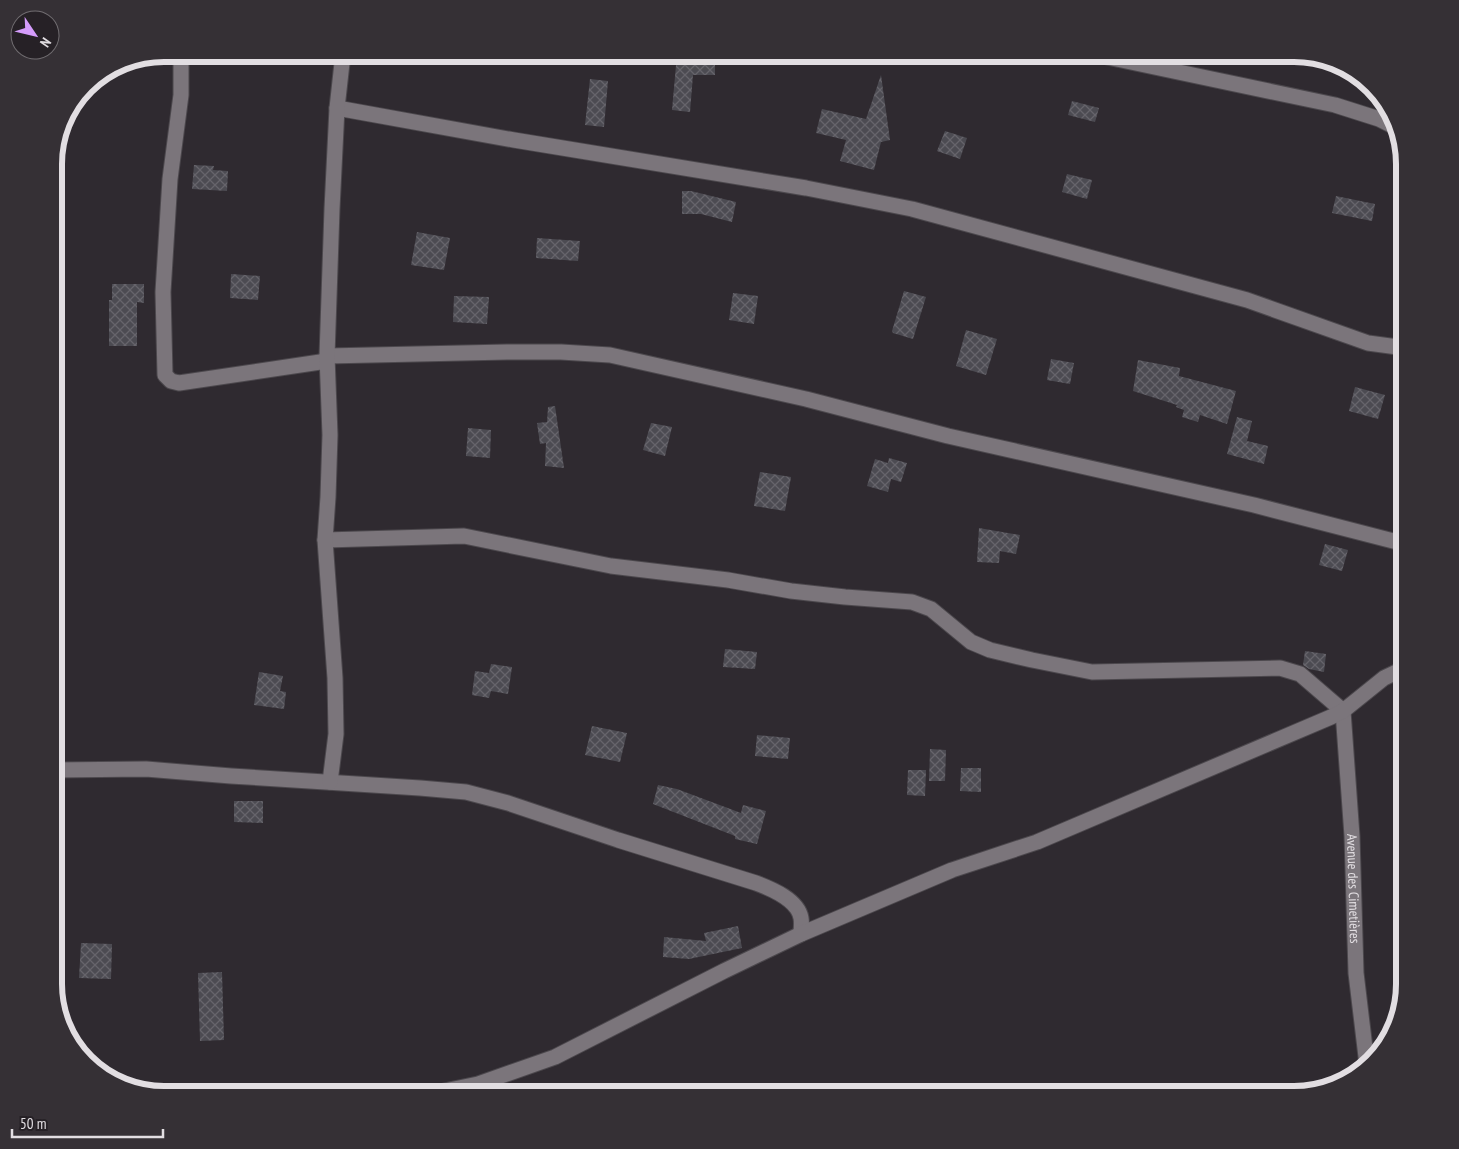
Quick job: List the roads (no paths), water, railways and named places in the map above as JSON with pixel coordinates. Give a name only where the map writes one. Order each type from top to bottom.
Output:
[{"type":"street","points":[[181,62],[181,94],[170,179],[163,292],[165,375],[171,381],[179,383],[327,358],[498,352],[561,352],[610,355],[806,399],[948,436],[1254,505],[1396,542]]},
{"type":"street","points":[[330,782],[336,734],[336,678],[325,540],[330,436],[327,358],[337,108],[342,62]]},
{"type":"street","points":[[1131,62],[1335,105],[1387,123]]},
{"type":"street","points":[[337,108],[514,140],[806,188],[912,209],[1247,300],[1368,343],[1396,347]]},
{"type":"street","points":[[325,540],[464,536],[612,566],[728,580],[791,591],[912,602],[931,609],[971,642],[990,650],[1092,672],[1280,668],[1300,674],[1343,711]]},
{"type":"street","points":[[468,1086],[555,1057],[801,934],[952,870],[1037,842],[1343,711],[1384,678],[1396,672]]},
{"type":"street","name":"Avenue des Cimetières","points":[[1343,711],[1352,836],[1356,973],[1366,1058]]},
{"type":"street","points":[[63,770],[146,769],[466,792],[508,803],[774,890],[791,901],[801,916],[801,934]]}]
